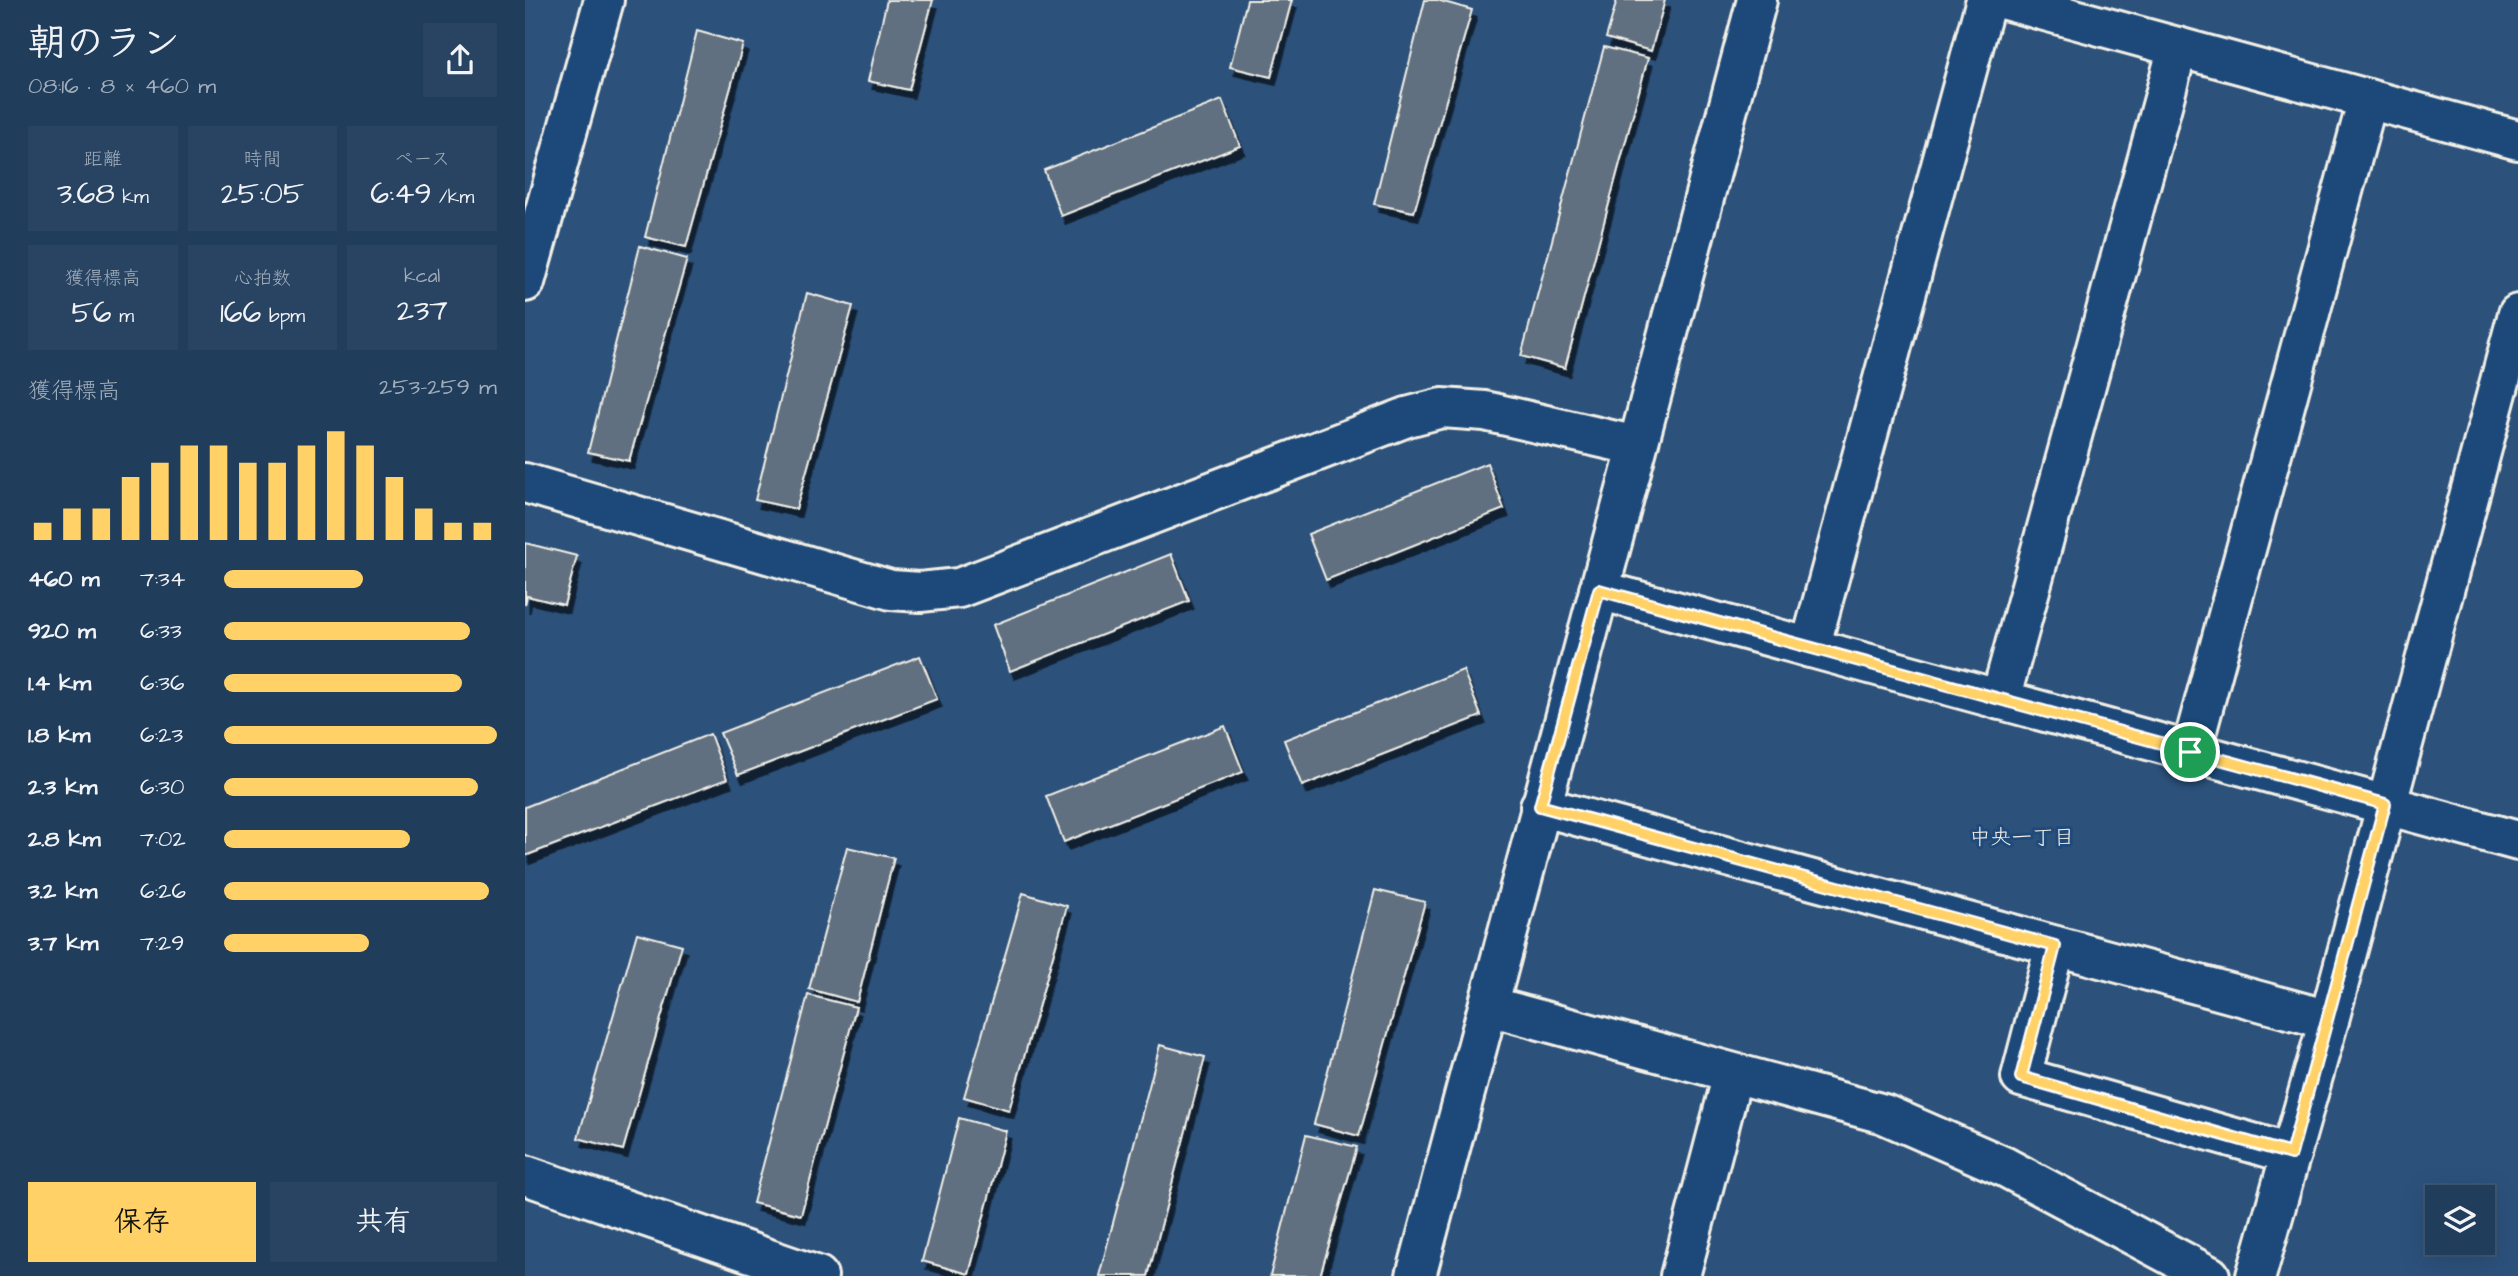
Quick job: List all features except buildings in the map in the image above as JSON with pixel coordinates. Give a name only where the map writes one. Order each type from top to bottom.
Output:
[{"type":"street","points":[[525,282],[536,198],[604,0]]},
{"type":"street","points":[[1416,1276],[1757,0]]},
{"type":"street","points":[[1810,648],[1986,0]]},
{"type":"street","points":[[2005,0],[2518,140]]},
{"type":"street","points":[[2000,700],[2178,47]]},
{"type":"street","points":[[2190,752],[2368,99]]},
{"type":"street","points":[[2256,1276],[2329,1020],[2518,314]]},
{"type":"street","points":[[525,483],[891,590],[920,592],[959,588],[1407,417],[1442,408],[1485,411],[1637,446]]},
{"type":"street","points":[[1599,590],[2518,841]]},
{"type":"street","points":[[1540,806],[2329,1020]]},
{"type":"street","points":[[2055,946],[2021,1077],[2291,1154]]},
{"type":"street","points":[[1489,1006],[1884,1114],[2005,1167],[2210,1276]]},
{"type":"street","points":[[1680,1276],[1733,1074]]},
{"type":"street","points":[[525,1175],[818,1276]]},
{"type":"district","name":"中央一丁目","points":[[2022,837]]},
{"type":"route","points":[[1599,590],[2190,752],[2385,804],[2291,1154],[2021,1077],[2055,946],[1540,806],[1599,590]]}]
